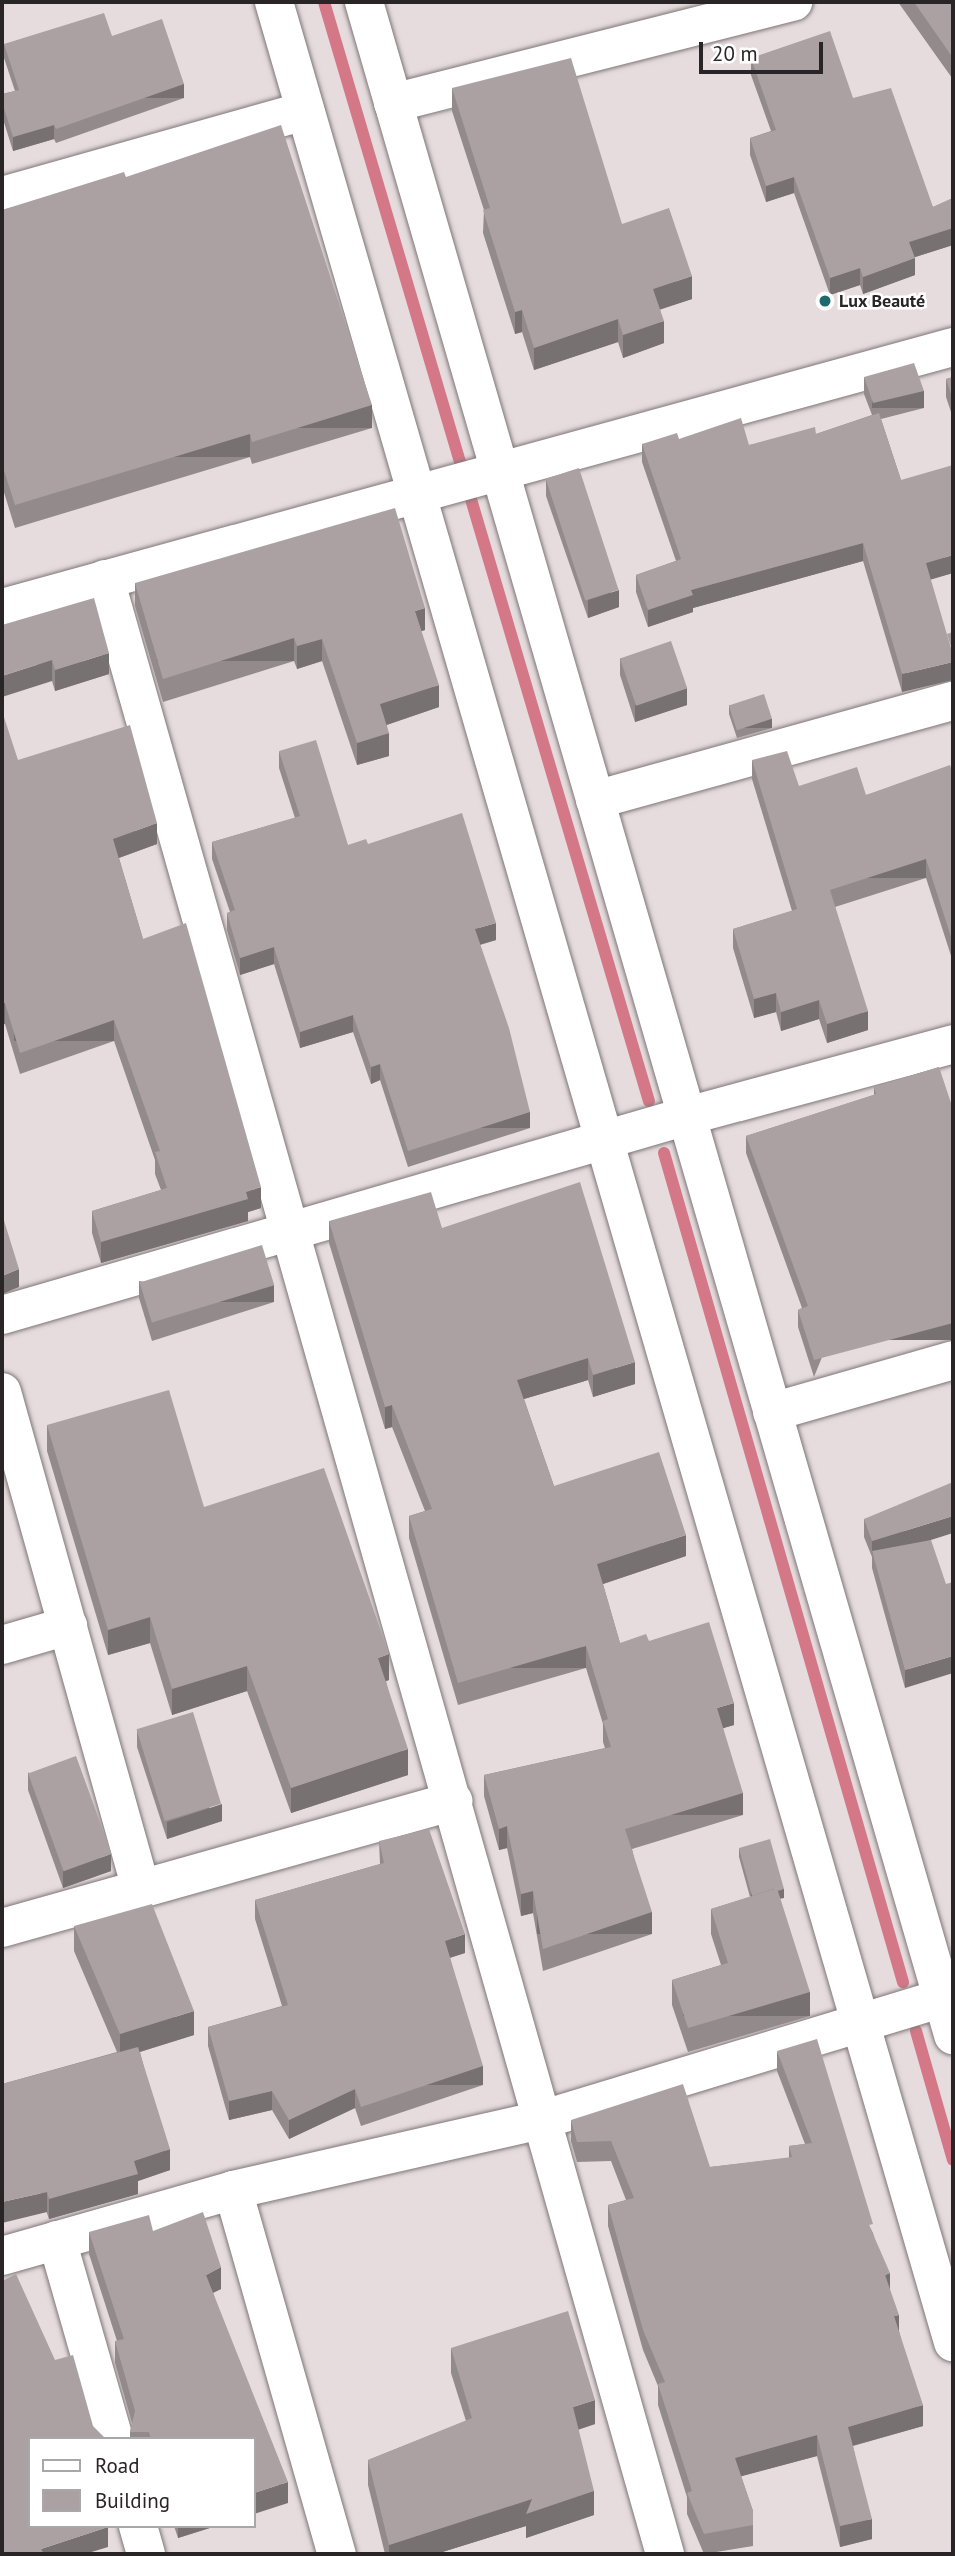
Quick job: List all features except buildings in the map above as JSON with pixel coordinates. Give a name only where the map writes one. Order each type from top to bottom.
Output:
[{"type":"street","points":[[274,2],[605,1140],[857,2022],[953,2342]]},
{"type":"street","points":[[364,2],[772,1412],[948,1997],[953,2035]]},
{"type":"street","points":[[393,103],[793,2]]},
{"type":"street","points":[[2,196],[305,111]]},
{"type":"street","points":[[2,608],[953,347]]},
{"type":"street","points":[[106,579],[665,2554]]},
{"type":"street","points":[[595,800],[953,702]]},
{"type":"street","points":[[2,1315],[687,1116],[953,1044]]},
{"type":"street","points":[[772,1412],[953,1360]]},
{"type":"street","points":[[2,1392],[141,1889]]},
{"type":"street","points":[[2,1645],[68,1626]]},
{"type":"street","points":[[2,1928],[453,1801]]},
{"type":"street","points":[[2,2256],[233,2190],[541,2120],[857,2022],[948,1997]]},
{"type":"street","points":[[233,2190],[337,2554]]},
{"type":"street","points":[[57,2240],[113,2437]]},
{"type":"street","points":[[139,2528],[146,2554]]},
{"type":"waterway","points":[[324,2],[649,1101]]},
{"type":"waterway","points":[[664,1153],[903,1982]]},
{"type":"waterway","points":[[916,2031],[953,2160]]},
{"type":"place","name":"Lux Beauté","points":[[825,301]]}]
